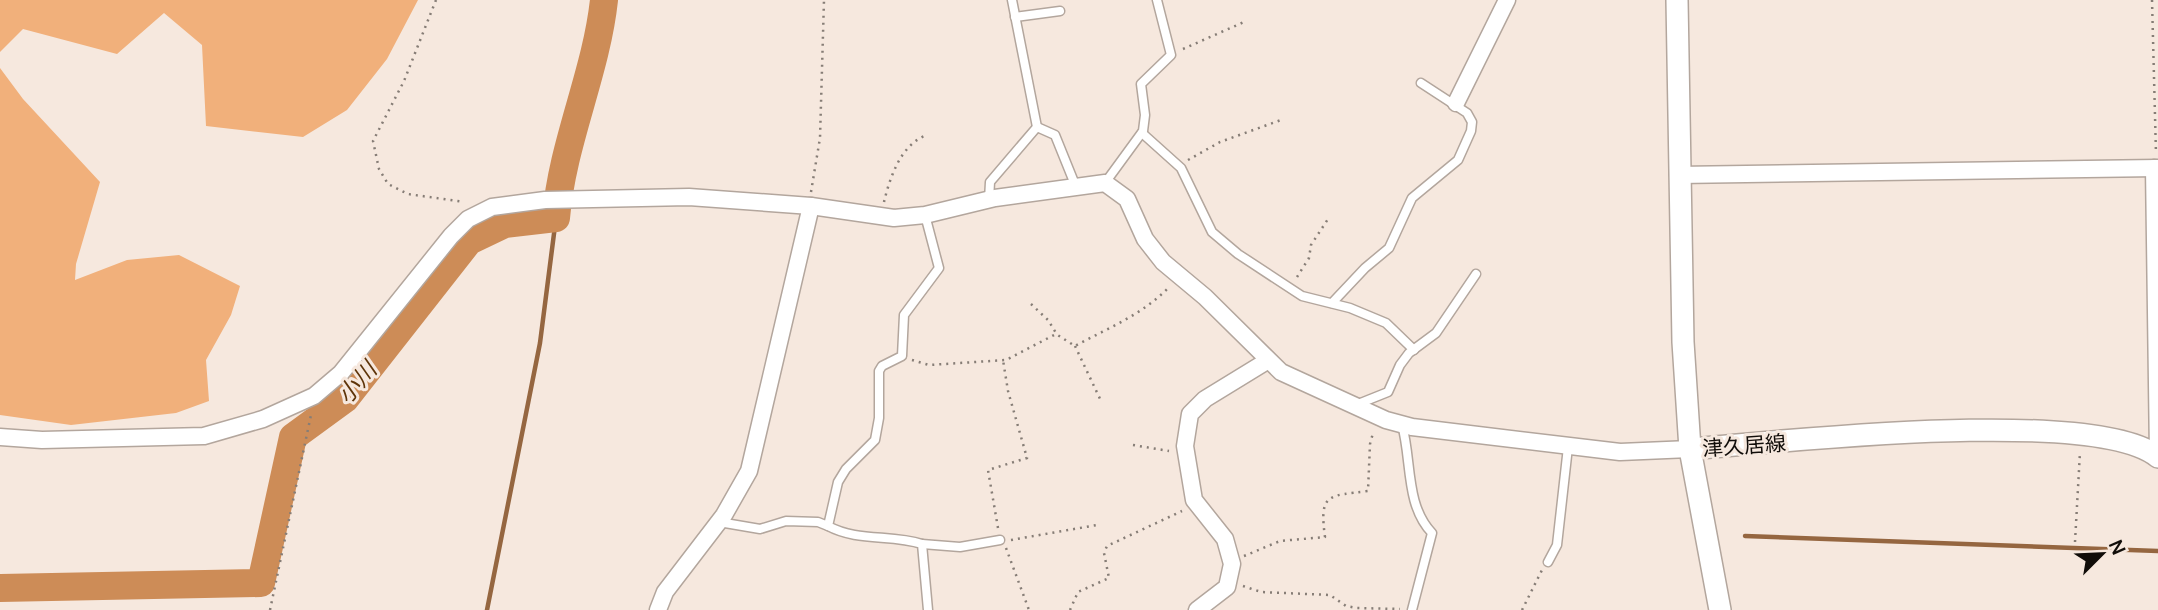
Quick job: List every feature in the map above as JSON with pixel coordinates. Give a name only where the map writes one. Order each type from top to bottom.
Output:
[{"type":"main road","name":"津久居線","points":[[1676,0],[1683,342],[1690,449],[2013,429],[2117,439],[2158,456]]},
{"type":"main road","points":[[1690,449],[1720,610]]},
{"type":"street","points":[[1456,103],[1507,0]]},
{"type":"street","points":[[1678,175],[2156,168],[2158,456]]},
{"type":"street","points":[[0,437],[42,440],[204,436],[263,419],[314,396],[341,373],[451,236],[468,219],[492,207],[545,200],[689,197],[810,206],[882,216],[925,215],[989,200],[1105,183],[1127,199],[1145,239],[1163,262],[1205,297],[1268,361],[1281,372],[1379,417],[1402,425],[1568,447],[1620,452],[1690,449]]},
{"type":"street","points":[[658,610],[665,592],[719,522],[749,471],[810,206]]},
{"type":"street","points":[[1193,609],[1222,592],[1230,583],[1231,560],[1221,531],[1194,500],[1186,452],[1190,414],[1196,407],[1268,361]]},
{"type":"lane","points":[[1012,0],[1037,127]]},
{"type":"lane","points":[[1105,183],[1142,133],[1145,114],[1141,84],[1171,55],[1157,0]]},
{"type":"lane","points":[[1015,16],[1060,11]]},
{"type":"lane","points":[[1332,303],[1393,242],[1400,220],[1412,198],[1458,160],[1472,122],[1456,103],[1421,83]]},
{"type":"lane","points":[[1037,127],[1055,135],[1076,187]]},
{"type":"lane","points":[[989,200],[990,182],[1037,127]]},
{"type":"lane","points":[[1142,133],[1181,168],[1212,232],[1256,268],[1302,296],[1332,303],[1386,323],[1414,350]]},
{"type":"lane","points":[[828,526],[838,482],[875,440],[879,418],[879,371],[902,356],[904,315],[939,268],[925,215]]},
{"type":"lane","points":[[1355,405],[1388,392],[1400,365],[1436,332],[1476,274]]},
{"type":"lane","points":[[1402,425],[1409,450],[1417,509],[1432,533],[1412,610]]},
{"type":"lane","points":[[1548,562],[1557,545],[1568,447]]},
{"type":"lane","points":[[719,522],[760,529],[786,521],[818,522],[857,537],[911,540],[922,544],[960,547],[1000,540]]},
{"type":"lane","points":[[922,544],[928,610]]},
{"type":"path","points":[[436,0],[404,81],[373,141],[379,169],[388,184],[408,194],[492,207]]},
{"type":"path","points":[[810,206],[820,138],[824,0]]},
{"type":"path","points":[[2152,0],[2156,168]]},
{"type":"path","points":[[1171,55],[1244,22]]},
{"type":"path","points":[[1181,168],[1205,149],[1281,120]]},
{"type":"path","points":[[882,216],[893,171],[915,139],[927,135]]},
{"type":"path","points":[[1291,289],[1309,258],[1311,245],[1328,219]]},
{"type":"path","points":[[1074,346],[1155,301],[1179,275]]},
{"type":"path","points":[[1031,304],[1048,320],[1056,334],[1074,346],[1101,403]]},
{"type":"path","points":[[902,356],[929,365],[1003,360],[1028,351],[1056,334]]},
{"type":"path","points":[[1000,540],[988,470],[1027,458],[1008,391],[1003,360]]},
{"type":"path","points":[[270,610],[311,417]]},
{"type":"path","points":[[1231,560],[1280,541],[1325,537],[1322,511],[1325,503],[1339,495],[1368,491],[1370,444],[1379,417]]},
{"type":"path","points":[[2076,542],[2081,435]]},
{"type":"path","points":[[1133,445],[1186,452]]},
{"type":"path","points":[[1070,610],[1078,592],[1109,578],[1104,553],[1107,545],[1192,506],[1194,500]]},
{"type":"path","points":[[1029,610],[1004,541],[1097,525]]},
{"type":"path","points":[[1521,610],[1537,576],[1548,562]]},
{"type":"path","points":[[1230,583],[1261,592],[1330,595],[1346,606],[1357,608],[1401,610]]},
{"type":"shaded area","points":[[0,0],[418,0],[387,59],[347,110],[303,137],[206,126],[202,45],[164,13],[117,54],[23,29],[0,52]]},
{"type":"shaded area","points":[[0,68],[23,99],[100,182],[76,264],[75,280],[127,260],[179,255],[240,286],[231,315],[206,360],[209,401],[176,413],[71,425],[0,415]]},
{"type":"waterway","name":"小川","points":[[0,588],[261,583],[293,437],[345,399],[469,241],[505,224],[556,218],[559,190],[594,55],[604,0]]},
{"type":"waterway","points":[[487,610],[540,343],[556,218]]},
{"type":"waterway","points":[[1745,536],[2158,551]]}]
